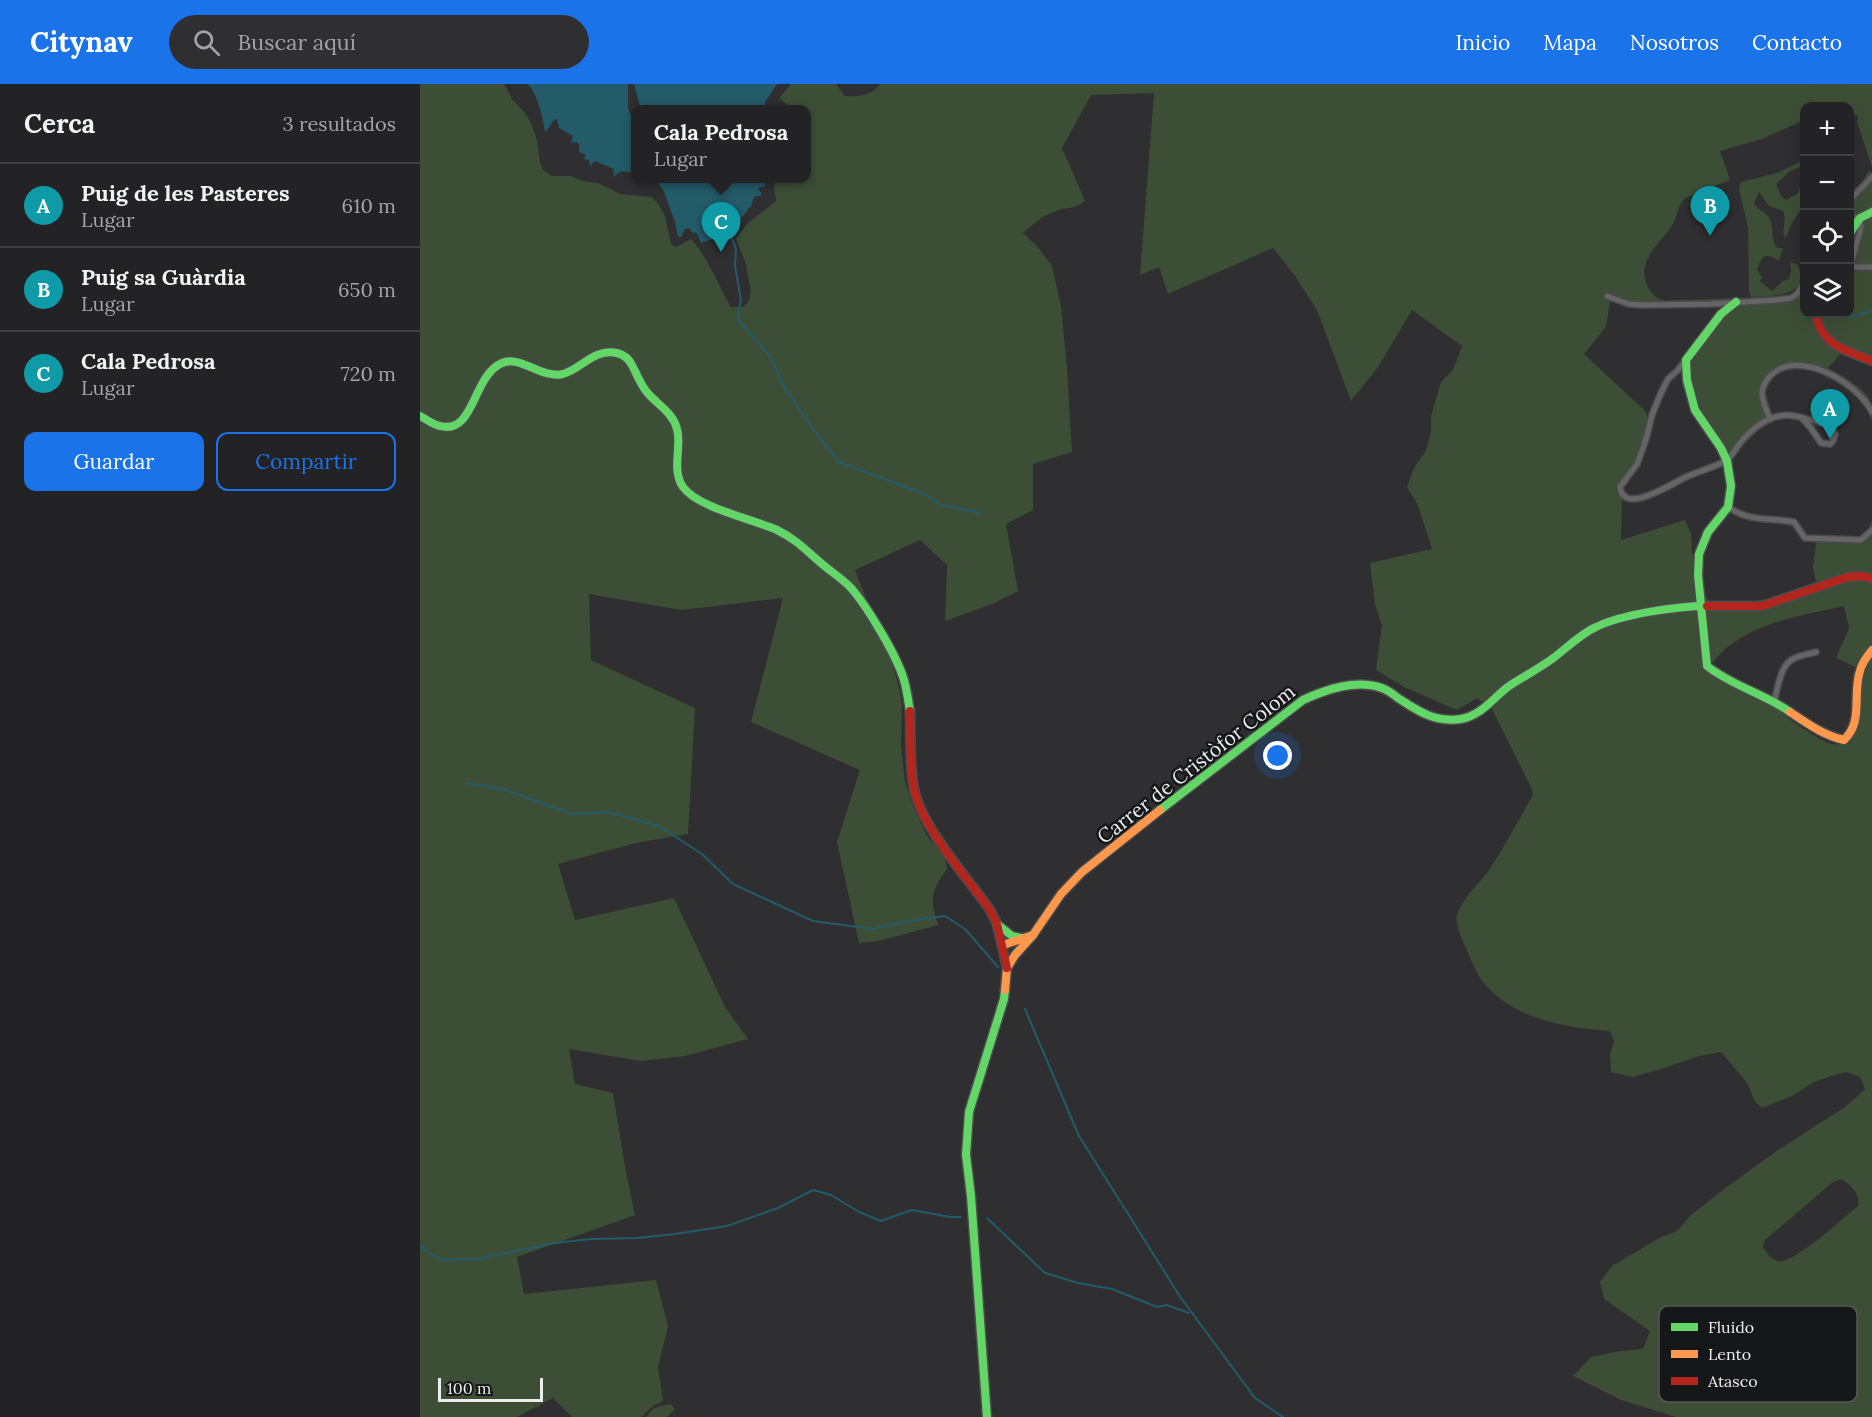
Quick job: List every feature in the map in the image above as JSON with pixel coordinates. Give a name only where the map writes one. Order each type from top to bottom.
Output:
[{"type":"street","points":[[1854,196],[1872,177]]},
{"type":"street","points":[[1854,227],[1860,218],[1872,212]]},
{"type":"street","points":[[1854,217],[1860,218]]},
{"type":"street","points":[[1851,264],[1861,228],[1860,218]]},
{"type":"street","points":[[1854,267],[1872,267]]},
{"type":"street","points":[[1607,296],[1636,305],[1736,302],[1791,298],[1800,289]]},
{"type":"street","points":[[1736,302],[1721,314],[1686,360],[1668,379],[1652,416],[1637,464],[1620,487],[1621,493],[1625,497],[1638,499],[1687,476],[1727,461],[1751,432],[1770,419],[1780,416],[1802,418],[1828,425],[1835,434],[1833,441],[1826,445],[1821,443],[1802,418]]},
{"type":"street","points":[[1817,318],[1818,328],[1827,340],[1872,361]]},
{"type":"street","points":[[420,416],[438,427],[449,428],[460,424],[469,412],[486,375],[505,362],[521,364],[541,373],[563,374],[606,353],[621,353],[633,364],[642,386],[674,420],[678,437],[679,474],[683,487],[689,494],[703,502],[786,534],[802,547],[854,592],[899,666],[907,685],[913,782],[922,811],[934,832],[990,910],[997,924],[1007,968],[1004,999],[974,1092],[966,1134],[987,1417]]},
{"type":"street","points":[[1686,360],[1687,380],[1695,410],[1721,448],[1727,461],[1731,486],[1728,507],[1708,532],[1699,554],[1698,575],[1709,668],[1774,701],[1816,730],[1830,737],[1844,740],[1850,737],[1856,722],[1856,690],[1859,669],[1866,655],[1872,650]]},
{"type":"street","points":[[1770,419],[1762,392],[1764,385],[1775,372],[1792,366],[1821,370],[1835,377],[1862,397],[1872,412]]},
{"type":"street","points":[[1728,507],[1736,513],[1757,520],[1778,519],[1794,522],[1805,538],[1861,540],[1872,530]]},
{"type":"street","name":"Carrer de Cristòfor Colom","points":[[1007,968],[1023,942],[1034,935],[1061,894],[1082,872],[1236,750],[1303,700],[1322,691],[1362,685],[1383,688],[1425,715],[1461,719],[1485,707],[1508,687],[1552,659],[1594,627],[1641,613],[1701,606],[1762,606],[1848,577],[1872,578]]},
{"type":"street","points":[[1774,701],[1787,663],[1794,658],[1816,652]]},
{"type":"street","points":[[997,924],[1023,942],[1014,949],[1004,948]]},
{"type":"green space","points":[[420,84],[504,84],[512,99],[532,125],[543,170],[552,176],[570,176],[598,183],[620,194],[651,197],[657,202],[665,216],[671,244],[676,247],[691,239],[707,262],[731,307],[743,307],[749,301],[751,291],[745,261],[736,239],[747,224],[776,201],[775,183],[811,183],[811,105],[787,105],[779,98],[791,84],[836,84],[845,96],[860,96],[869,93],[880,84],[1872,84],[1872,167],[1857,122],[1858,115],[1854,115],[1854,102],[1800,102],[1800,122],[1762,139],[1720,151],[1730,180],[1683,200],[1674,222],[1651,252],[1644,268],[1649,290],[1657,298],[1665,301],[1787,296],[1796,291],[1800,284],[1800,318],[1854,318],[1854,189],[1869,171],[1872,172],[1872,361],[1845,349],[1828,368],[1866,394],[1872,405],[1872,420],[1856,396],[1835,381],[1808,370],[1782,371],[1772,378],[1765,391],[1774,422],[1758,431],[1736,453],[1723,462],[1721,454],[1701,426],[1683,367],[1723,307],[1631,308],[1610,301],[1606,327],[1584,354],[1646,412],[1651,428],[1625,484],[1622,499],[1621,540],[1685,520],[1691,534],[1692,553],[1702,575],[1705,595],[1710,603],[1737,603],[1764,599],[1816,583],[1813,568],[1817,535],[1860,537],[1867,532],[1872,520],[1872,1417],[1676,1417],[1621,1400],[1573,1376],[1591,1357],[1643,1349],[1650,1331],[1604,1299],[1600,1282],[1612,1266],[1661,1237],[1677,1231],[1691,1215],[1724,1189],[1775,1152],[1845,1107],[1865,1089],[1860,1077],[1846,1072],[1814,1082],[1792,1096],[1762,1108],[1754,1100],[1748,1084],[1721,1052],[1699,1056],[1632,1077],[1611,1072],[1610,1055],[1614,1041],[1610,1031],[1556,1023],[1520,1011],[1505,1002],[1479,976],[1460,934],[1457,916],[1463,902],[1497,858],[1533,795],[1531,787],[1492,709],[1477,698],[1457,710],[1404,687],[1376,670],[1382,625],[1375,605],[1370,563],[1432,549],[1418,505],[1407,487],[1414,468],[1426,451],[1431,432],[1431,416],[1441,382],[1453,370],[1462,346],[1412,310],[1378,367],[1351,401],[1317,310],[1293,273],[1273,248],[1168,294],[1159,267],[1140,275],[1154,93],[1091,95],[1062,148],[1085,201],[1075,207],[1049,214],[1035,222],[1023,233],[1037,246],[1052,266],[1061,306],[1072,452],[1033,464],[1033,510],[1006,524],[1018,591],[992,604],[945,621],[947,565],[920,540],[855,570],[899,687],[902,707],[901,747],[905,781],[913,806],[927,836],[944,854],[947,869],[933,896],[933,908],[938,925],[879,941],[859,943],[837,842],[860,770],[751,722],[783,598],[681,610],[589,594],[591,660],[695,708],[688,834],[636,843],[558,864],[575,920],[674,898],[725,1007],[748,1039],[685,1056],[640,1061],[569,1049],[575,1084],[613,1093],[635,1215],[517,1257],[524,1294],[656,1280],[668,1326],[658,1367],[663,1401],[653,1406],[641,1417],[572,1417],[553,1398],[517,1417],[420,1417]],"holes":[[[1844,606],[1849,628],[1836,658],[1859,669],[1854,730],[1846,743],[1838,744],[1824,741],[1800,727],[1773,705],[1706,672],[1718,656],[1749,633],[1786,619]],[[1841,1179],[1854,1190],[1858,1197],[1858,1206],[1797,1254],[1779,1262],[1770,1257],[1763,1248],[1764,1241],[1833,1182]]]},
{"type":"green space","points":[[1800,162],[1800,167],[1789,172],[1776,184],[1781,196],[1786,200],[1797,194],[1800,189],[1800,211],[1786,237],[1784,236],[1783,211],[1769,206],[1759,192],[1754,203],[1771,221],[1773,239],[1777,248],[1783,248],[1779,261],[1765,256],[1757,269],[1762,277],[1760,281],[1772,291],[1783,281],[1789,279],[1790,262],[1798,265],[1799,284],[1787,293],[1751,297],[1748,228],[1739,188],[1741,182],[1777,173]]},
{"type":"green space","points":[[670,1404],[675,1409],[667,1417],[646,1417],[654,1408]]},
{"type":"water","points":[[528,84],[628,84],[628,108],[631,116],[631,172],[621,171],[613,177],[614,169],[595,161],[590,166],[589,160],[583,159],[585,154],[579,152],[579,144],[571,143],[573,136],[559,128],[557,119],[545,132],[532,89]]},
{"type":"water","points":[[634,84],[777,84],[765,102],[765,105],[640,105]]},
{"type":"water","points":[[658,183],[765,183],[765,186],[758,188],[762,195],[754,197],[751,206],[732,232],[701,243],[697,233],[692,232],[689,228],[685,229],[681,237],[678,237],[663,189]]},
{"type":"waterway","points":[[730,233],[736,249],[735,266],[741,300],[739,321],[770,356],[786,390],[839,462],[924,494],[941,505],[980,513]]},
{"type":"waterway","points":[[1854,316],[1872,311]]},
{"type":"waterway","points":[[466,783],[502,789],[573,814],[608,812],[659,826],[702,854],[733,884],[813,921],[873,929],[945,916],[965,929],[998,967]]},
{"type":"waterway","points":[[1025,1009],[1079,1136],[1181,1298],[1255,1398],[1283,1417]]},
{"type":"waterway","points":[[420,1246],[439,1260],[477,1259],[555,1243],[675,1234],[727,1226],[778,1208],[813,1190],[831,1195],[859,1212],[881,1221],[912,1210],[961,1217]]},
{"type":"waterway","points":[[987,1218],[1045,1273],[1078,1283],[1112,1289],[1157,1307],[1167,1305],[1189,1313]]},
{"type":"traffic: fast","points":[[1854,227],[1860,218],[1872,212]]},
{"type":"traffic: fast","points":[[1736,302],[1721,314],[1686,360],[1687,380],[1695,410],[1721,448],[1727,461],[1731,486],[1728,507],[1708,532],[1699,554],[1698,575],[1707,666],[1790,712]]},
{"type":"traffic: fast","points":[[420,416],[440,426],[451,426],[460,422],[492,370],[509,361],[555,375],[570,371],[601,353],[617,353],[627,358],[646,391],[675,423],[678,436],[677,466],[683,487],[690,494],[713,507],[783,533],[848,585],[874,620],[895,658],[904,680],[910,711]]},
{"type":"traffic: fast","points":[[1160,810],[1303,700],[1322,692],[1342,686],[1372,685],[1386,690],[1427,715],[1443,719],[1461,719],[1481,710],[1509,686],[1547,663],[1596,627],[1621,618],[1650,612],[1707,606]]},
{"type":"traffic: fast","points":[[997,924],[1012,936],[1021,938]]},
{"type":"traffic: fast","points":[[987,1417],[966,1155],[969,1112],[1005,990]]},
{"type":"traffic: slow","points":[[1790,712],[1822,732],[1844,740],[1854,725],[1861,668],[1872,650]]},
{"type":"traffic: slow","points":[[1005,990],[1007,968],[1061,894],[1082,872],[1160,810]]},
{"type":"traffic: slow","points":[[1003,945],[1033,935]]},
{"type":"traffic: jam","points":[[1817,318],[1823,333],[1829,340],[1844,350],[1872,361]]},
{"type":"traffic: jam","points":[[1707,606],[1762,606],[1848,577],[1872,578]]},
{"type":"traffic: jam","points":[[910,711],[911,770],[919,804],[935,836],[990,910],[997,924],[1007,968]]},
{"type":"place","name":"Puig sa Guàrdia","points":[[1710,236]]},
{"type":"place","name":"Cala Pedrosa","points":[[721,252]]},
{"type":"place","name":"Puig de les Pasteres","points":[[1830,439]]}]
